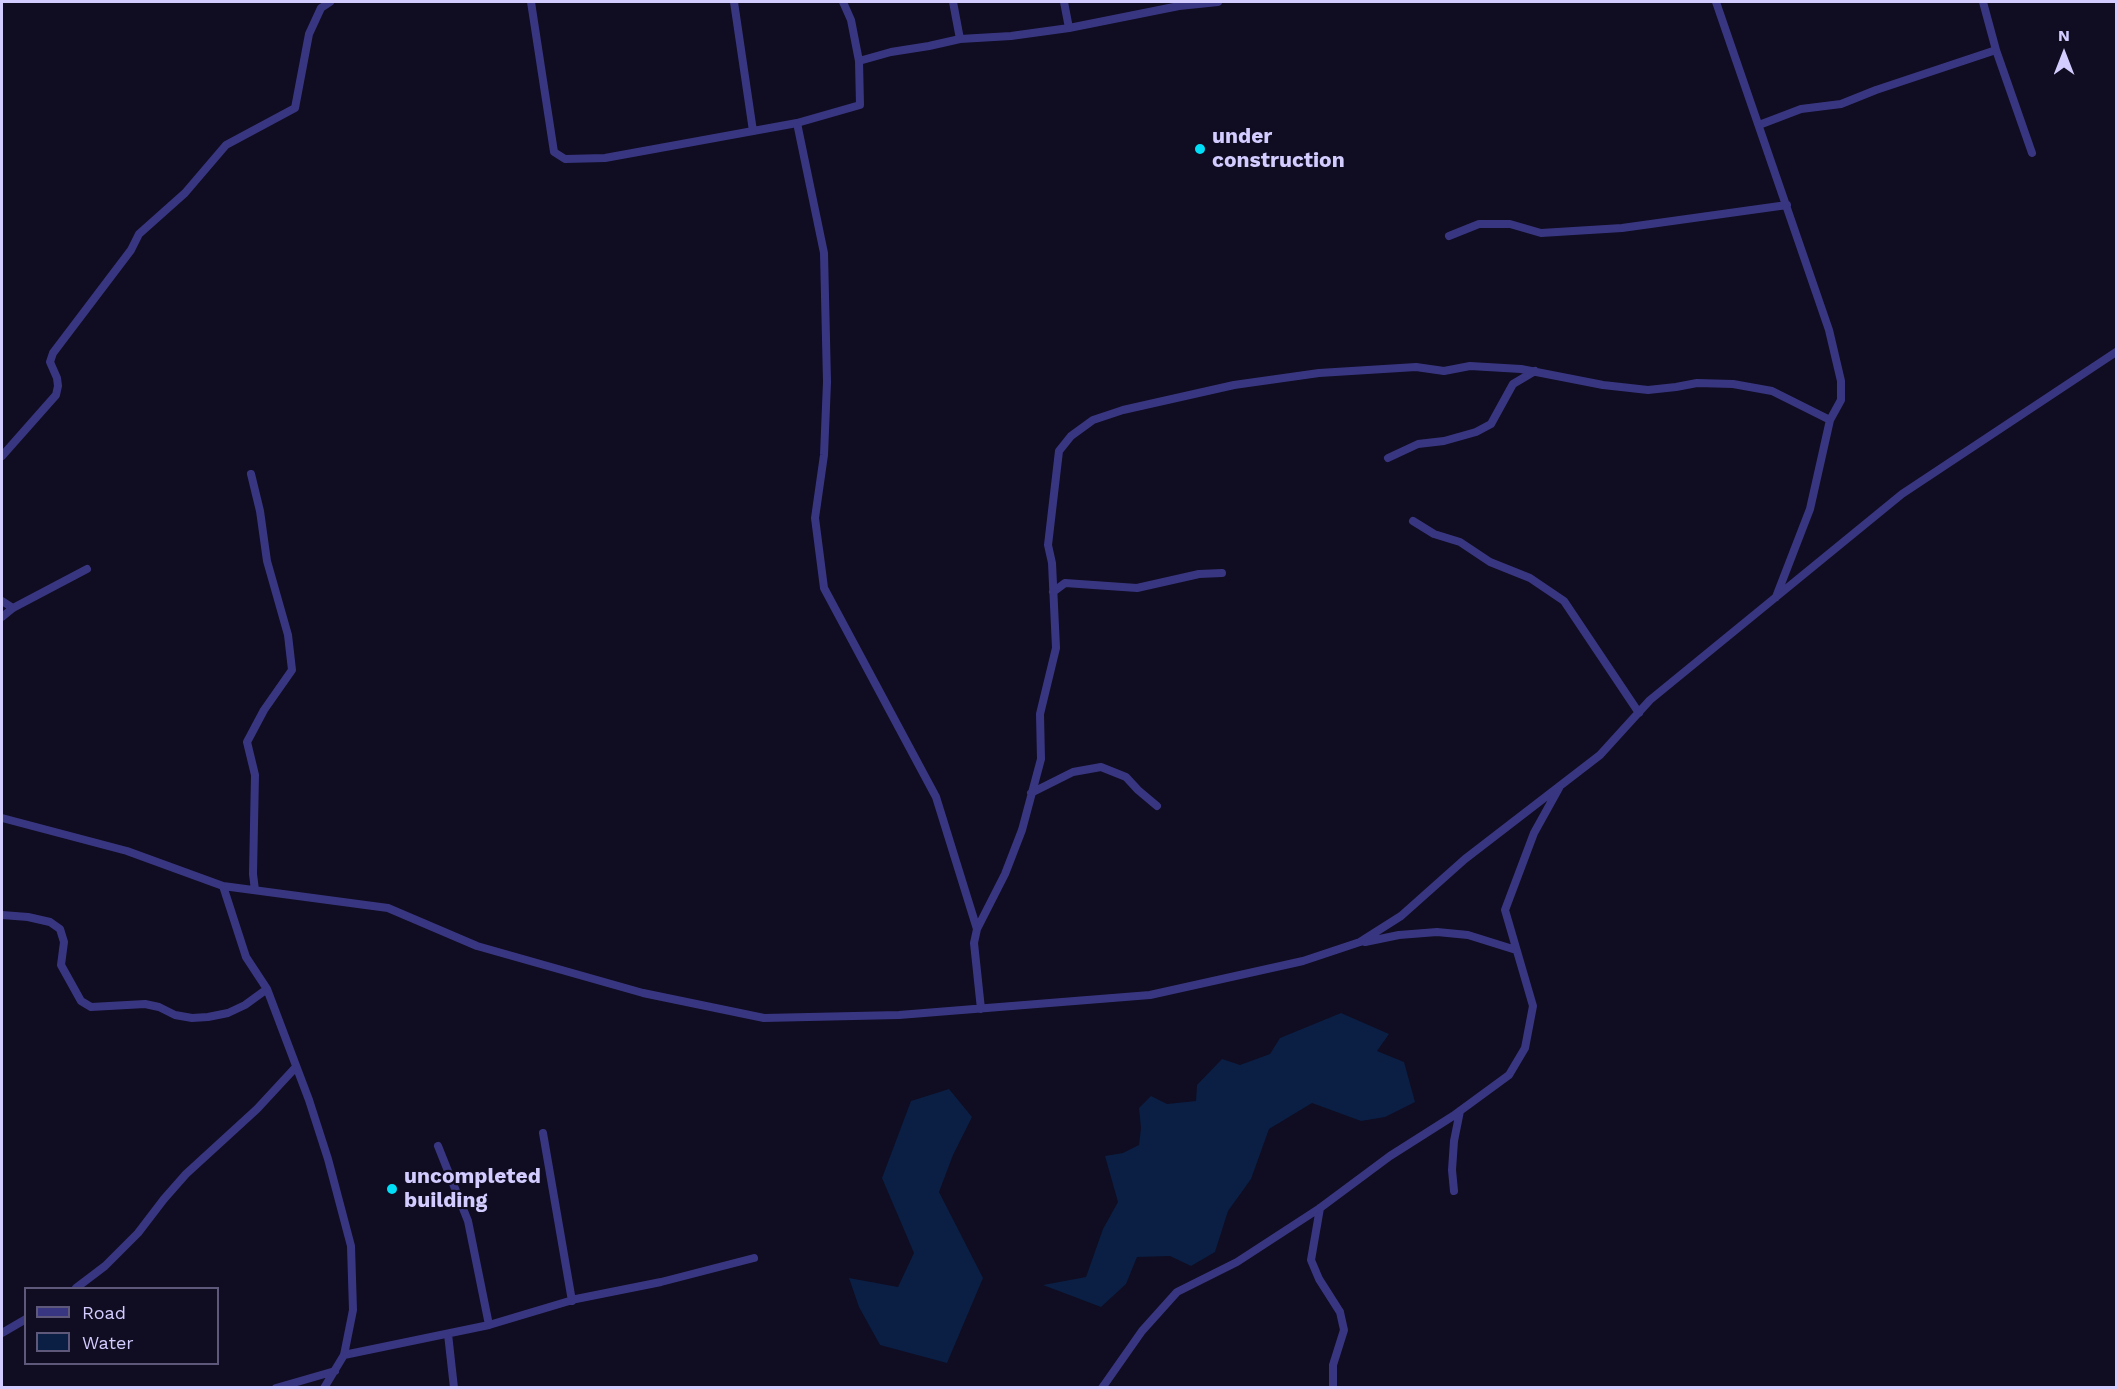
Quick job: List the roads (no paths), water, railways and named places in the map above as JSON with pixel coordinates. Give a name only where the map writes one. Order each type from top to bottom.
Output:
[{"type":"street","points":[[2,456],[56,395],[57,378],[50,362],[53,353],[131,250],[139,234],[184,193],[226,145],[295,108],[309,34],[321,8],[330,2]]},
{"type":"street","points":[[531,2],[554,152],[565,159],[605,158],[797,123],[860,105],[859,62],[850,20],[843,2]]},
{"type":"street","points":[[734,2],[753,131]]},
{"type":"street","points":[[953,2],[960,39]]},
{"type":"street","points":[[1064,2],[1069,27]]},
{"type":"street","points":[[859,62],[891,52],[960,39],[1011,36],[1069,27],[1178,4],[1218,2]]},
{"type":"street","points":[[1716,2],[1829,330],[1841,381],[1841,400],[1830,420],[1810,509],[1775,598]]},
{"type":"street","points":[[1983,2],[1996,50],[2032,153]]},
{"type":"street","points":[[1760,125],[1802,109],[1842,104],[1876,90],[1996,50]]},
{"type":"street","points":[[797,123],[824,253],[827,382],[824,455],[815,518],[824,588],[936,797],[977,929]]},
{"type":"street","points":[[1449,236],[1479,224],[1510,224],[1541,233],[1622,228],[1787,205]]},
{"type":"street","points":[[1360,942],[1401,916],[1465,859],[1600,755],[1650,700],[1902,494],[2116,352]]},
{"type":"street","points":[[981,1009],[974,943],[977,929],[1005,874],[1022,830],[1041,759],[1040,714],[1056,648],[1052,562],[1048,545],[1059,451],[1071,436],[1093,420],[1123,410],[1234,385],[1319,373],[1416,367],[1444,371],[1470,366],[1535,371],[1603,385],[1648,390],[1697,383],[1733,384],[1772,391],[1830,420]]},
{"type":"street","points":[[1388,458],[1418,444],[1444,441],[1476,432],[1491,424],[1513,384],[1535,371]]},
{"type":"street","points":[[251,474],[260,510],[267,561],[288,635],[292,670],[264,710],[247,742],[255,775],[253,874],[255,890]]},
{"type":"street","points":[[1413,521],[1434,534],[1460,542],[1490,562],[1530,578],[1564,602],[1639,713]]},
{"type":"street","points":[[2,617],[13,608],[87,568]]},
{"type":"street","points":[[1053,592],[1065,583],[1137,588],[1199,574],[1222,573]]},
{"type":"street","points":[[2,601],[13,608]]},
{"type":"street","points":[[1032,793],[1073,772],[1101,767],[1126,777],[1157,806]]},
{"type":"street","points":[[1102,1388],[1142,1331],[1177,1292],[1237,1262],[1320,1208],[1390,1156],[1460,1111],[1509,1075],[1525,1048],[1533,1006],[1505,910],[1534,833],[1561,784]]},
{"type":"street","points":[[2,818],[127,851],[223,886],[388,908],[477,946],[643,993],[764,1018],[899,1015],[1150,995],[1303,961],[1360,942],[1399,935],[1437,932],[1468,935],[1516,950]]},
{"type":"street","points":[[223,886],[246,957],[267,989],[309,1100],[328,1159],[351,1246],[353,1310],[344,1355],[324,1388]]},
{"type":"street","points":[[2,915],[50,922],[60,929],[64,942],[62,965],[81,1000],[91,1007],[145,1004],[159,1007],[175,1015],[192,1018],[208,1017],[228,1013],[245,1005],[267,989]]},
{"type":"street","points":[[77,1287],[105,1266],[138,1233],[186,1174],[248,1118],[296,1068]]},
{"type":"street","points":[[1454,1191],[1453,1160],[1460,1111]]},
{"type":"street","points":[[543,1133],[572,1300]]},
{"type":"street","points":[[438,1146],[468,1221],[489,1325]]},
{"type":"street","points":[[1320,1208],[1311,1260],[1319,1279],[1340,1312],[1344,1330],[1333,1365],[1333,1388]]},
{"type":"street","points":[[344,1355],[489,1325],[572,1300],[661,1282],[754,1258]]},
{"type":"street","points":[[2,1333],[24,1320]]},
{"type":"street","points":[[448,1334],[454,1388]]},
{"type":"street","points":[[276,1388],[335,1371]]},
{"type":"water","points":[[1341,1013],[1389,1034],[1377,1051],[1404,1062],[1415,1102],[1385,1117],[1361,1121],[1312,1103],[1269,1129],[1251,1179],[1228,1211],[1215,1252],[1191,1266],[1170,1256],[1137,1257],[1126,1284],[1101,1307],[1043,1285],[1086,1277],[1103,1229],[1118,1202],[1105,1156],[1123,1153],[1139,1145],[1141,1128],[1139,1108],[1151,1096],[1167,1104],[1196,1101],[1197,1085],[1222,1059],[1240,1065],[1270,1054],[1280,1038]]},
{"type":"water","points":[[949,1089],[972,1117],[953,1155],[939,1192],[983,1278],[947,1363],[880,1345],[859,1307],[849,1278],[898,1287],[914,1253],[882,1178],[911,1101]]},
{"type":"place","name":"under construction","points":[[1200,149]]},
{"type":"place","name":"uncompleted building","points":[[392,1189]]}]
